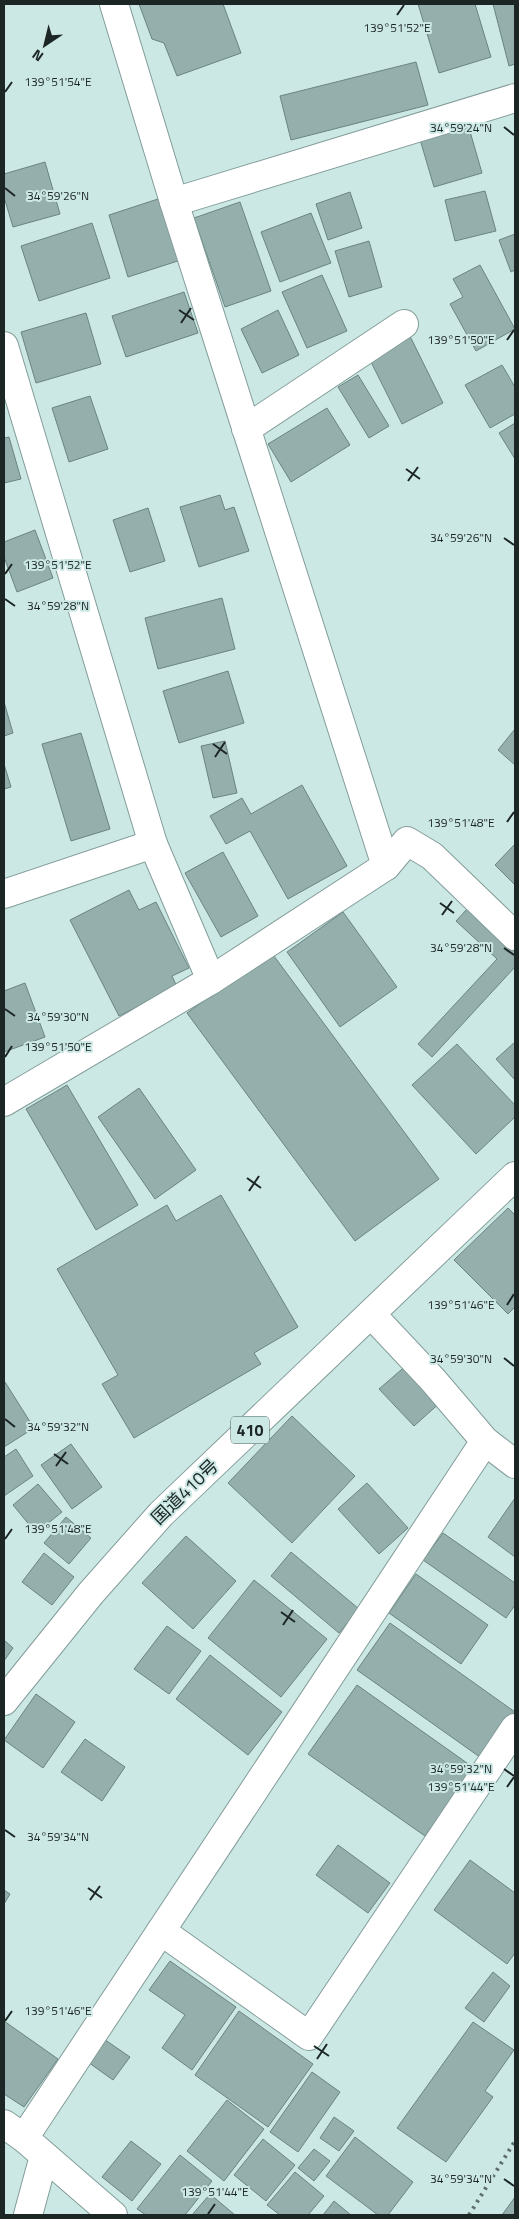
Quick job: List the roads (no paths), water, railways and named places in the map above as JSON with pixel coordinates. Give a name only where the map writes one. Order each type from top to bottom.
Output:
[{"type":"main road","points":[[114,4],[174,202],[386,866]]},
{"type":"main road","points":[[174,202],[515,98]]},
{"type":"main road","points":[[246,429],[404,324]]},
{"type":"main road","points":[[4,346],[154,844],[211,980]]},
{"type":"main road","points":[[4,1102],[211,980],[386,866],[407,841],[432,856],[515,936]]},
{"type":"main road","points":[[4,894],[154,844]]},
{"type":"main road","name":"国道410号","points":[[4,1700],[91,1593],[161,1514],[515,1176]]},
{"type":"main road","points":[[371,1314],[433,1380],[485,1442],[515,1464]]},
{"type":"main road","points":[[28,2215],[24,2139],[485,1442]]},
{"type":"main road","points":[[161,1931],[309,2036],[515,1728]]},
{"type":"main road","points":[[24,2139],[113,2215]]},
{"type":"railway","points":[[469,2215],[515,2141]]}]
